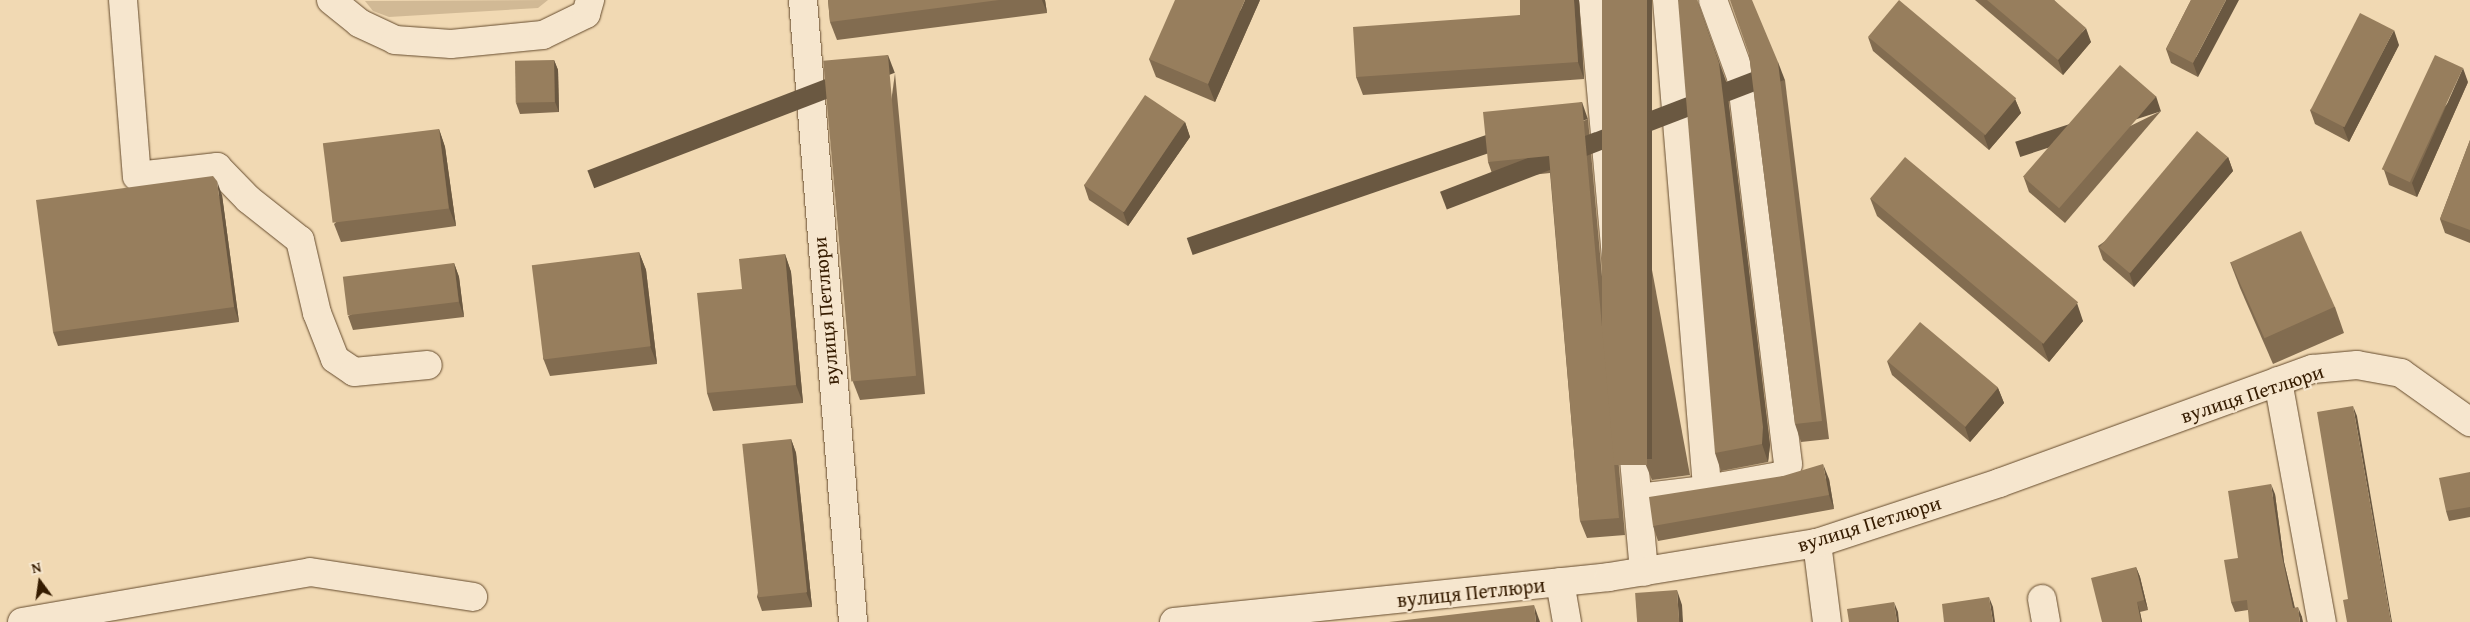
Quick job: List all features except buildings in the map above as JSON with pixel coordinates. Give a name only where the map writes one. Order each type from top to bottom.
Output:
[{"type":"street","points":[[123,0],[137,176],[217,167],[248,200],[300,240],[317,313],[335,359],[354,372],[428,365]]},
{"type":"street","points":[[331,0],[359,22],[396,40],[452,44],[543,35],[586,14],[590,0]]},
{"type":"street","name":"вулиця Петлюри","points":[[803,0],[853,622]]},
{"type":"street","points":[[1593,0],[1644,572]]},
{"type":"street","points":[[1667,0],[1708,489]]},
{"type":"street","points":[[1638,498],[1708,489],[1785,475],[1788,464],[1741,77],[1713,0]]},
{"type":"street","name":"вулиця Петлюри","points":[[1174,622],[1644,572],[1816,543],[1999,483],[2313,369],[2357,365],[2401,373],[2470,422]]},
{"type":"street","points":[[2278,381],[2322,622]]},
{"type":"street","points":[[1816,543],[1827,622]]},
{"type":"street","points":[[22,622],[310,572],[473,597]]},
{"type":"street","points":[[1560,582],[1567,622]]},
{"type":"shaded area","points":[[548,0],[538,8],[389,17],[373,11],[365,1]]}]
